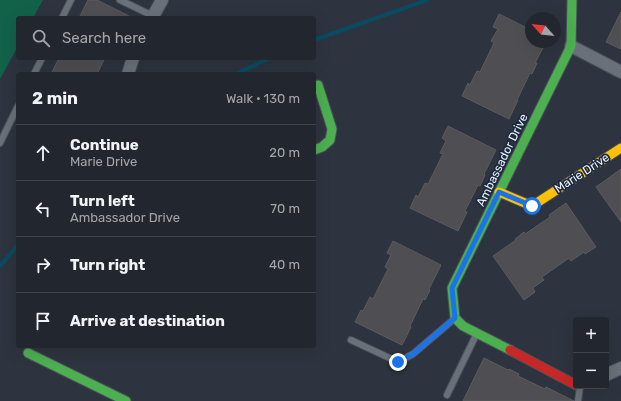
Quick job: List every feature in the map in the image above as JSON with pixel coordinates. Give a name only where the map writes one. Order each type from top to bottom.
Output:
[{"type":"street","points":[[153,16],[162,0]]},
{"type":"street","name":"Ambassador Drive","points":[[455,318],[452,288],[571,46],[572,0]]},
{"type":"street","points":[[571,46],[621,72]]},
{"type":"street","points":[[129,72],[133,60]]},
{"type":"street","points":[[316,149],[322,147],[330,140],[332,129],[318,85]]},
{"type":"street","name":"Marie Drive","points":[[499,192],[532,206],[621,148]]},
{"type":"street","points":[[455,318],[463,326],[573,383]]},
{"type":"street","points":[[28,353],[126,401]]},
{"type":"street","points":[[609,374],[621,368]]},
{"type":"lane","points":[[63,16],[70,0]]},
{"type":"lane","points":[[120,0],[150,16]]},
{"type":"lane","points":[[35,72],[41,60]]},
{"type":"lane","points":[[0,143],[16,110]]},
{"type":"lane","points":[[351,340],[398,362],[413,354],[455,318]]},
{"type":"lane","points":[[447,395],[476,333]]},
{"type":"lane","points":[[578,401],[579,389]]},
{"type":"green space","points":[[0,0],[43,0],[34,16],[16,16],[16,50],[0,79]]},
{"type":"building","points":[[88,0],[97,0],[129,16],[80,16]]},
{"type":"building","points":[[621,12],[621,49],[606,42]]},
{"type":"building","points":[[499,14],[525,27],[525,48],[543,48],[535,63],[537,63],[532,74],[530,73],[509,119],[462,96],[468,83],[470,85],[477,71],[480,72],[494,43],[491,41],[498,29],[493,27]]},
{"type":"building","points":[[58,60],[104,60],[98,72],[52,72]]},
{"type":"building","points":[[448,126],[496,150],[484,174],[485,175],[480,186],[478,185],[465,211],[467,212],[458,231],[410,208],[416,195],[418,197],[425,183],[428,184],[443,154],[440,153],[446,141],[442,138]]},
{"type":"building","points":[[621,169],[621,222],[596,187]]},
{"type":"building","points":[[566,203],[596,247],[585,254],[584,252],[571,261],[569,258],[542,277],[544,280],[533,288],[535,292],[524,300],[493,256],[516,240],[515,239],[524,232],[525,234],[550,217],[549,215]]},
{"type":"building","points":[[393,241],[441,265],[425,300],[423,299],[402,345],[355,322],[361,310],[363,311],[370,297],[373,299],[388,269],[385,267],[391,255],[387,253]]},
{"type":"building","points":[[484,358],[519,374],[518,376],[545,389],[546,387],[574,401],[463,401]]},
{"type":"waterway","points":[[316,39],[427,0]]},
{"type":"waterway","points":[[240,72],[265,60]]},
{"type":"waterway","points":[[0,266],[16,247]]},
{"type":"traffic: fast","points":[[510,350],[463,326],[455,318],[452,288],[571,46],[572,0]]},
{"type":"traffic: fast","points":[[316,149],[322,147],[330,140],[332,129],[318,85]]},
{"type":"traffic: fast","points":[[28,353],[126,401]]},
{"type":"traffic: slow","points":[[499,192],[532,206],[621,148]]},
{"type":"traffic: jam","points":[[510,350],[573,383]]},
{"type":"route","points":[[398,362],[413,354],[455,318],[452,288],[499,192],[532,206]]}]
